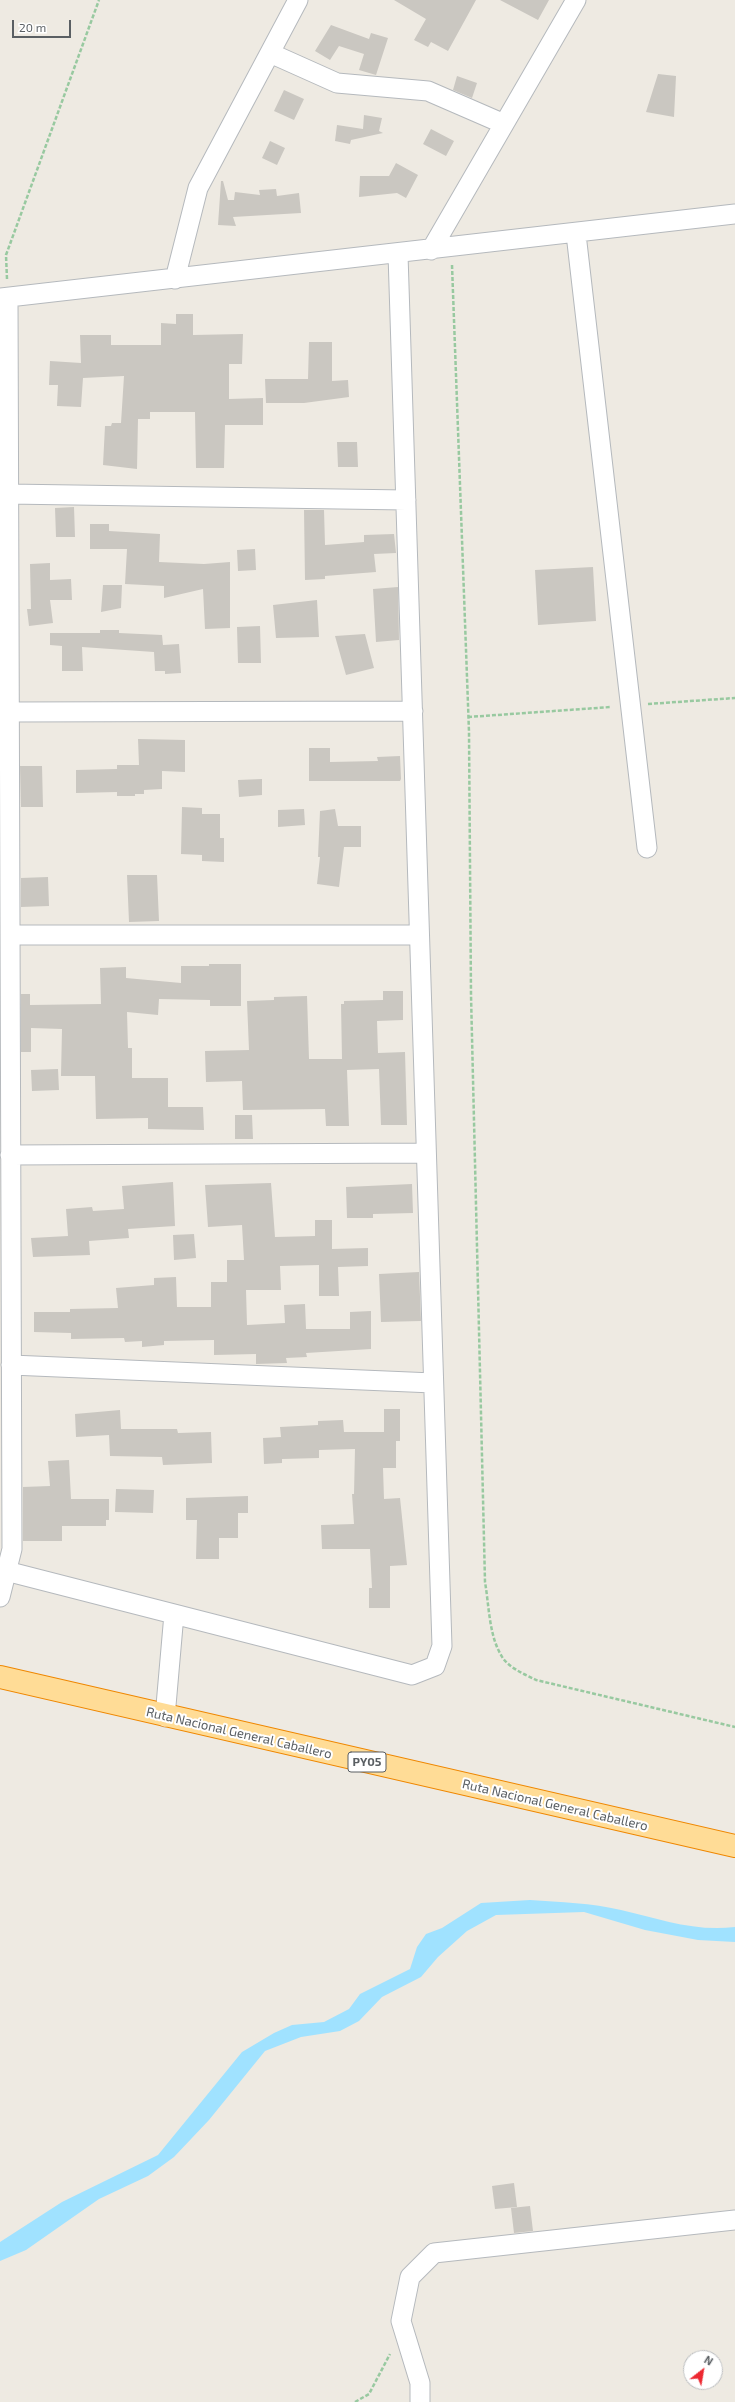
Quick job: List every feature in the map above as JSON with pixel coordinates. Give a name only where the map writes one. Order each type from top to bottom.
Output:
[{"type":"highway","name":"Ruta Nacional General Caballero","points":[[0,1677],[735,1846]]},
{"type":"street","points":[[175,279],[198,188],[298,0]]},
{"type":"street","points":[[431,250],[576,0]]},
{"type":"street","points":[[270,53],[337,83],[428,91],[504,124]]},
{"type":"street","points":[[0,1597],[12,1549],[8,494],[4,298],[576,234],[735,214]]},
{"type":"street","points":[[576,234],[647,848]]},
{"type":"street","points":[[6,1571],[412,1675],[435,1666],[442,1646],[398,254]]},
{"type":"street","points":[[8,494],[406,500]]},
{"type":"street","points":[[9,712],[412,710]]},
{"type":"street","points":[[10,935],[419,935]]},
{"type":"street","points":[[10,1155],[426,1153]]},
{"type":"street","points":[[11,1365],[433,1383]]},
{"type":"street","points":[[165,1716],[174,1614]]},
{"type":"street","points":[[420,2402],[420,2383],[401,2321],[410,2278],[434,2252],[735,2220]]},
{"type":"path","points":[[4,298],[6,255],[99,0]]},
{"type":"path","points":[[451,248],[468,717],[471,1003],[484,1582],[494,1633],[501,1656],[515,1670],[536,1680],[735,1728]]},
{"type":"path","points":[[468,717],[735,698]]},
{"type":"path","points":[[355,2402],[369,2394],[403,2329]]},
{"type":"water","points":[[530,1900],[599,1906],[678,1924],[706,1928],[735,1927],[735,1942],[698,1940],[645,1930],[584,1912],[496,1915],[467,1931],[438,1957],[421,1977],[382,1997],[359,2021],[340,2031],[301,2037],[265,2051],[209,2120],[174,2157],[148,2176],[99,2199],[26,2250],[0,2261],[0,2242],[62,2202],[158,2155],[242,2052],[274,2033],[292,2025],[324,2022],[349,2009],[360,1994],[410,1969],[417,1947],[426,1934],[442,1928],[481,1903]]},
{"type":"building","points":[[394,0],[476,0],[448,51],[431,42],[428,47],[414,40],[426,19]]},
{"type":"building","points":[[500,0],[549,0],[538,20]]},
{"type":"building","points":[[331,25],[369,39],[371,33],[388,38],[376,75],[359,70],[364,54],[339,46],[330,60],[315,51]]},
{"type":"building","points":[[658,74],[676,76],[674,117],[646,112]]},
{"type":"building","points":[[457,76],[477,83],[472,98],[453,90]]},
{"type":"building","points":[[284,90],[304,99],[294,120],[274,111]]},
{"type":"building","points":[[364,115],[382,118],[379,131],[383,133],[351,140],[350,144],[335,141],[337,125],[363,129]]},
{"type":"building","points":[[431,129],[454,141],[446,156],[423,144]]},
{"type":"building","points":[[270,141],[285,148],[277,165],[262,158]]},
{"type":"building","points":[[396,163],[418,175],[406,198],[397,193],[359,197],[360,176],[389,176]]},
{"type":"building","points":[[221,181],[223,181],[228,200],[234,200],[235,192],[260,195],[259,190],[276,189],[277,196],[299,193],[301,213],[233,217],[236,226],[218,225]]},
{"type":"building","points":[[176,314],[193,314],[193,335],[243,334],[242,364],[229,364],[229,399],[263,398],[263,425],[225,425],[224,468],[196,468],[195,412],[150,412],[150,419],[138,419],[137,469],[103,465],[105,426],[111,426],[112,423],[121,423],[124,376],[83,378],[81,407],[57,406],[58,385],[49,385],[50,361],[81,363],[80,335],[111,335],[111,345],[161,345],[161,323],[176,324]]},
{"type":"building","points":[[309,342],[332,342],[332,381],[348,380],[349,397],[304,403],[266,403],[265,379],[308,379]]},
{"type":"building","points":[[337,442],[357,442],[358,467],[338,467]]},
{"type":"building","points":[[74,507],[75,537],[56,537],[55,508]]},
{"type":"building","points":[[304,510],[324,510],[325,545],[364,542],[364,535],[394,534],[396,553],[374,554],[376,572],[325,576],[325,579],[305,580]]},
{"type":"building","points":[[90,524],[109,524],[109,531],[160,534],[159,562],[204,564],[230,562],[230,628],[205,629],[203,589],[164,598],[164,586],[125,584],[127,549],[90,549]]},
{"type":"building","points":[[255,549],[256,570],[238,571],[237,550]]},
{"type":"building","points":[[50,563],[50,580],[71,579],[72,600],[50,600],[53,623],[29,626],[27,609],[31,609],[30,564]]},
{"type":"building","points":[[593,567],[596,621],[538,625],[535,570]]},
{"type":"building","points":[[103,585],[122,585],[121,608],[101,612]]},
{"type":"building","points":[[398,587],[399,640],[376,642],[373,589]]},
{"type":"building","points":[[317,600],[319,637],[276,638],[273,605]]},
{"type":"building","points":[[260,626],[261,663],[238,663],[237,627]]},
{"type":"building","points":[[100,630],[119,630],[119,633],[162,635],[163,645],[179,644],[181,673],[165,674],[165,671],[155,671],[154,652],[82,647],[83,671],[62,671],[62,646],[50,645],[50,633],[100,633]]},
{"type":"building","points":[[365,634],[374,668],[346,675],[335,636]]},
{"type":"building","points":[[138,739],[185,740],[185,772],[162,771],[162,789],[144,790],[144,794],[135,794],[135,796],[117,796],[117,792],[76,793],[76,770],[117,769],[117,765],[139,765]]},
{"type":"building","points":[[309,748],[330,748],[330,762],[378,761],[377,757],[400,756],[401,779],[400,781],[309,781]]},
{"type":"building","points":[[20,766],[42,766],[43,807],[21,807]]},
{"type":"building","points":[[262,779],[262,795],[239,797],[238,780]]},
{"type":"building","points":[[182,807],[202,808],[202,814],[220,814],[220,838],[224,838],[224,862],[202,861],[202,855],[181,854]]},
{"type":"building","points":[[304,809],[305,825],[278,827],[278,810]]},
{"type":"building","points":[[335,809],[338,826],[361,826],[361,847],[344,847],[339,887],[317,884],[320,857],[318,857],[320,811]]},
{"type":"building","points":[[127,875],[157,875],[159,921],[129,922]]},
{"type":"building","points":[[48,877],[49,906],[21,907],[21,878]]},
{"type":"building","points":[[209,964],[241,964],[241,1006],[210,1006],[210,1000],[159,999],[158,1015],[127,1012],[128,1048],[132,1048],[132,1078],[168,1078],[168,1107],[203,1107],[204,1130],[148,1129],[148,1118],[96,1119],[95,1076],[61,1076],[62,1029],[31,1028],[31,1052],[21,1052],[21,994],[30,994],[30,1005],[101,1004],[100,968],[126,967],[126,978],[181,983],[181,966],[209,966]]},
{"type":"building","points":[[383,991],[403,991],[403,1020],[377,1021],[378,1053],[405,1052],[407,1125],[381,1125],[379,1069],[347,1070],[349,1126],[326,1126],[325,1109],[243,1110],[242,1081],[206,1082],[205,1051],[249,1050],[247,1001],[274,1000],[274,997],[307,996],[309,1059],[342,1059],[341,1004],[344,1004],[344,1001],[383,1000]]},
{"type":"building","points":[[58,1069],[59,1090],[32,1091],[31,1070]]},
{"type":"building","points":[[235,1115],[252,1115],[253,1139],[235,1139]]},
{"type":"building","points":[[173,1182],[175,1226],[128,1229],[129,1238],[89,1241],[90,1255],[33,1257],[31,1238],[68,1236],[66,1209],[92,1207],[93,1211],[124,1209],[122,1186]]},
{"type":"building","points":[[271,1183],[275,1237],[315,1236],[315,1220],[332,1220],[332,1249],[368,1248],[368,1266],[338,1267],[339,1296],[319,1296],[319,1265],[280,1266],[281,1290],[246,1290],[247,1325],[285,1323],[284,1305],[305,1304],[306,1329],[350,1329],[350,1312],[371,1311],[371,1349],[306,1353],[307,1357],[286,1358],[287,1363],[256,1364],[256,1354],[214,1355],[214,1340],[164,1341],[164,1345],[142,1347],[142,1341],[125,1342],[124,1338],[71,1339],[71,1333],[34,1332],[34,1312],[70,1312],[70,1309],[118,1308],[116,1288],[154,1285],[154,1278],[176,1277],[177,1307],[211,1307],[211,1282],[227,1282],[227,1260],[244,1260],[242,1225],[208,1227],[205,1185]]},
{"type":"building","points":[[412,1184],[413,1213],[373,1214],[373,1218],[347,1218],[346,1187]]},
{"type":"building","points":[[194,1234],[196,1258],[174,1260],[173,1235]]},
{"type":"building","points":[[419,1272],[421,1321],[381,1322],[379,1274]]},
{"type":"building","points":[[384,1409],[400,1409],[400,1441],[396,1441],[396,1468],[383,1468],[384,1499],[400,1498],[407,1565],[390,1566],[390,1608],[369,1608],[369,1588],[372,1588],[370,1549],[322,1549],[321,1525],[354,1524],[352,1494],[354,1494],[355,1449],[319,1450],[319,1458],[282,1459],[282,1463],[264,1464],[263,1438],[281,1437],[280,1427],[318,1425],[318,1421],[343,1420],[344,1432],[384,1432]]},
{"type":"building","points":[[120,1410],[121,1429],[177,1429],[178,1433],[211,1432],[212,1463],[163,1465],[162,1457],[110,1456],[109,1435],[76,1437],[75,1414]]},
{"type":"building","points":[[69,1460],[71,1499],[109,1499],[109,1520],[106,1520],[106,1526],[62,1526],[62,1541],[23,1541],[23,1487],[50,1486],[48,1461]]},
{"type":"building","points":[[116,1489],[154,1490],[153,1513],[115,1512]]},
{"type":"building","points":[[248,1496],[248,1513],[238,1513],[238,1538],[219,1538],[219,1559],[196,1559],[197,1520],[186,1520],[186,1498]]},
{"type":"building","points":[[514,2183],[517,2207],[495,2209],[492,2186]]},
{"type":"building","points":[[530,2206],[533,2231],[514,2233],[511,2208]]}]
